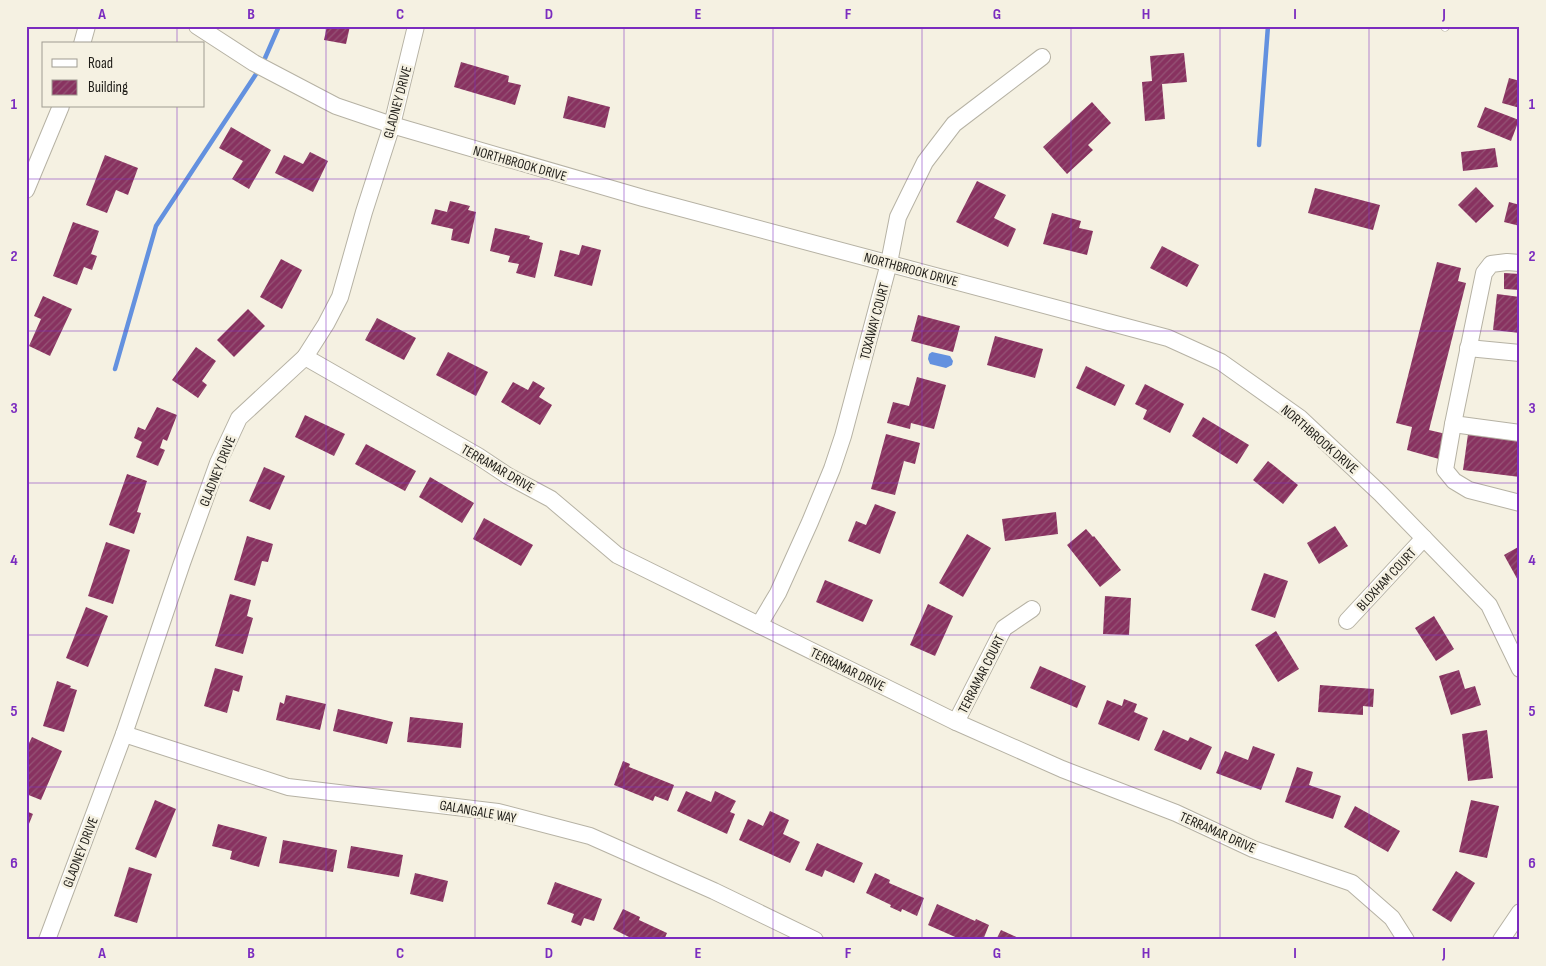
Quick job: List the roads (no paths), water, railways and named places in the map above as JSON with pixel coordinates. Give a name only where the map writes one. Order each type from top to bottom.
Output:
[{"type":"street","points":[[83,42],[87,26]]},
{"type":"street","name":"NORTHBROOK DRIVE","points":[[197,26],[254,63],[336,106],[392,125],[643,198],[1168,338],[1221,362],[1300,418],[1381,494],[1424,538],[1489,605],[1520,669]]},
{"type":"street","name":"GLADNEY DRIVE","points":[[47,940],[124,734],[218,463],[239,418],[305,357],[326,324],[340,297],[364,212],[392,125],[416,26]]},
{"type":"street","name":"TOXAWAY COURT","points":[[759,626],[778,593],[832,469],[843,436],[889,263],[898,217],[925,162],[954,124],[1042,57]]},
{"type":"street","points":[[26,190],[59,108]]},
{"type":"street","points":[[1520,263],[1491,264],[1484,272],[1452,424],[1445,470],[1454,481],[1469,490],[1520,503]]},
{"type":"street","points":[[1468,348],[1520,353]]},
{"type":"street","name":"TERRAMAR DRIVE","points":[[305,357],[478,456],[508,476],[551,499],[617,555],[956,722],[1062,769],[1176,813],[1253,848],[1352,883],[1392,918],[1406,940]]},
{"type":"street","points":[[1452,424],[1520,433]]},
{"type":"street","name":"BLOXHAM COURT","points":[[1347,621],[1424,538]]},
{"type":"street","name":"TERRAMAR COURT","points":[[956,722],[1004,628],[1032,609]]},
{"type":"street","name":"GALANGALE WAY","points":[[124,734],[288,787],[498,812],[590,836],[815,940]]},
{"type":"street","points":[[1501,940],[1520,912]]},
{"type":"water","points":[[932,352],[950,356],[953,361],[952,365],[946,368],[930,364],[928,359],[929,354]]},
{"type":"waterway","points":[[115,369],[156,226],[262,65],[279,26]]},
{"type":"waterway","points":[[1259,145],[1268,26]]}]
